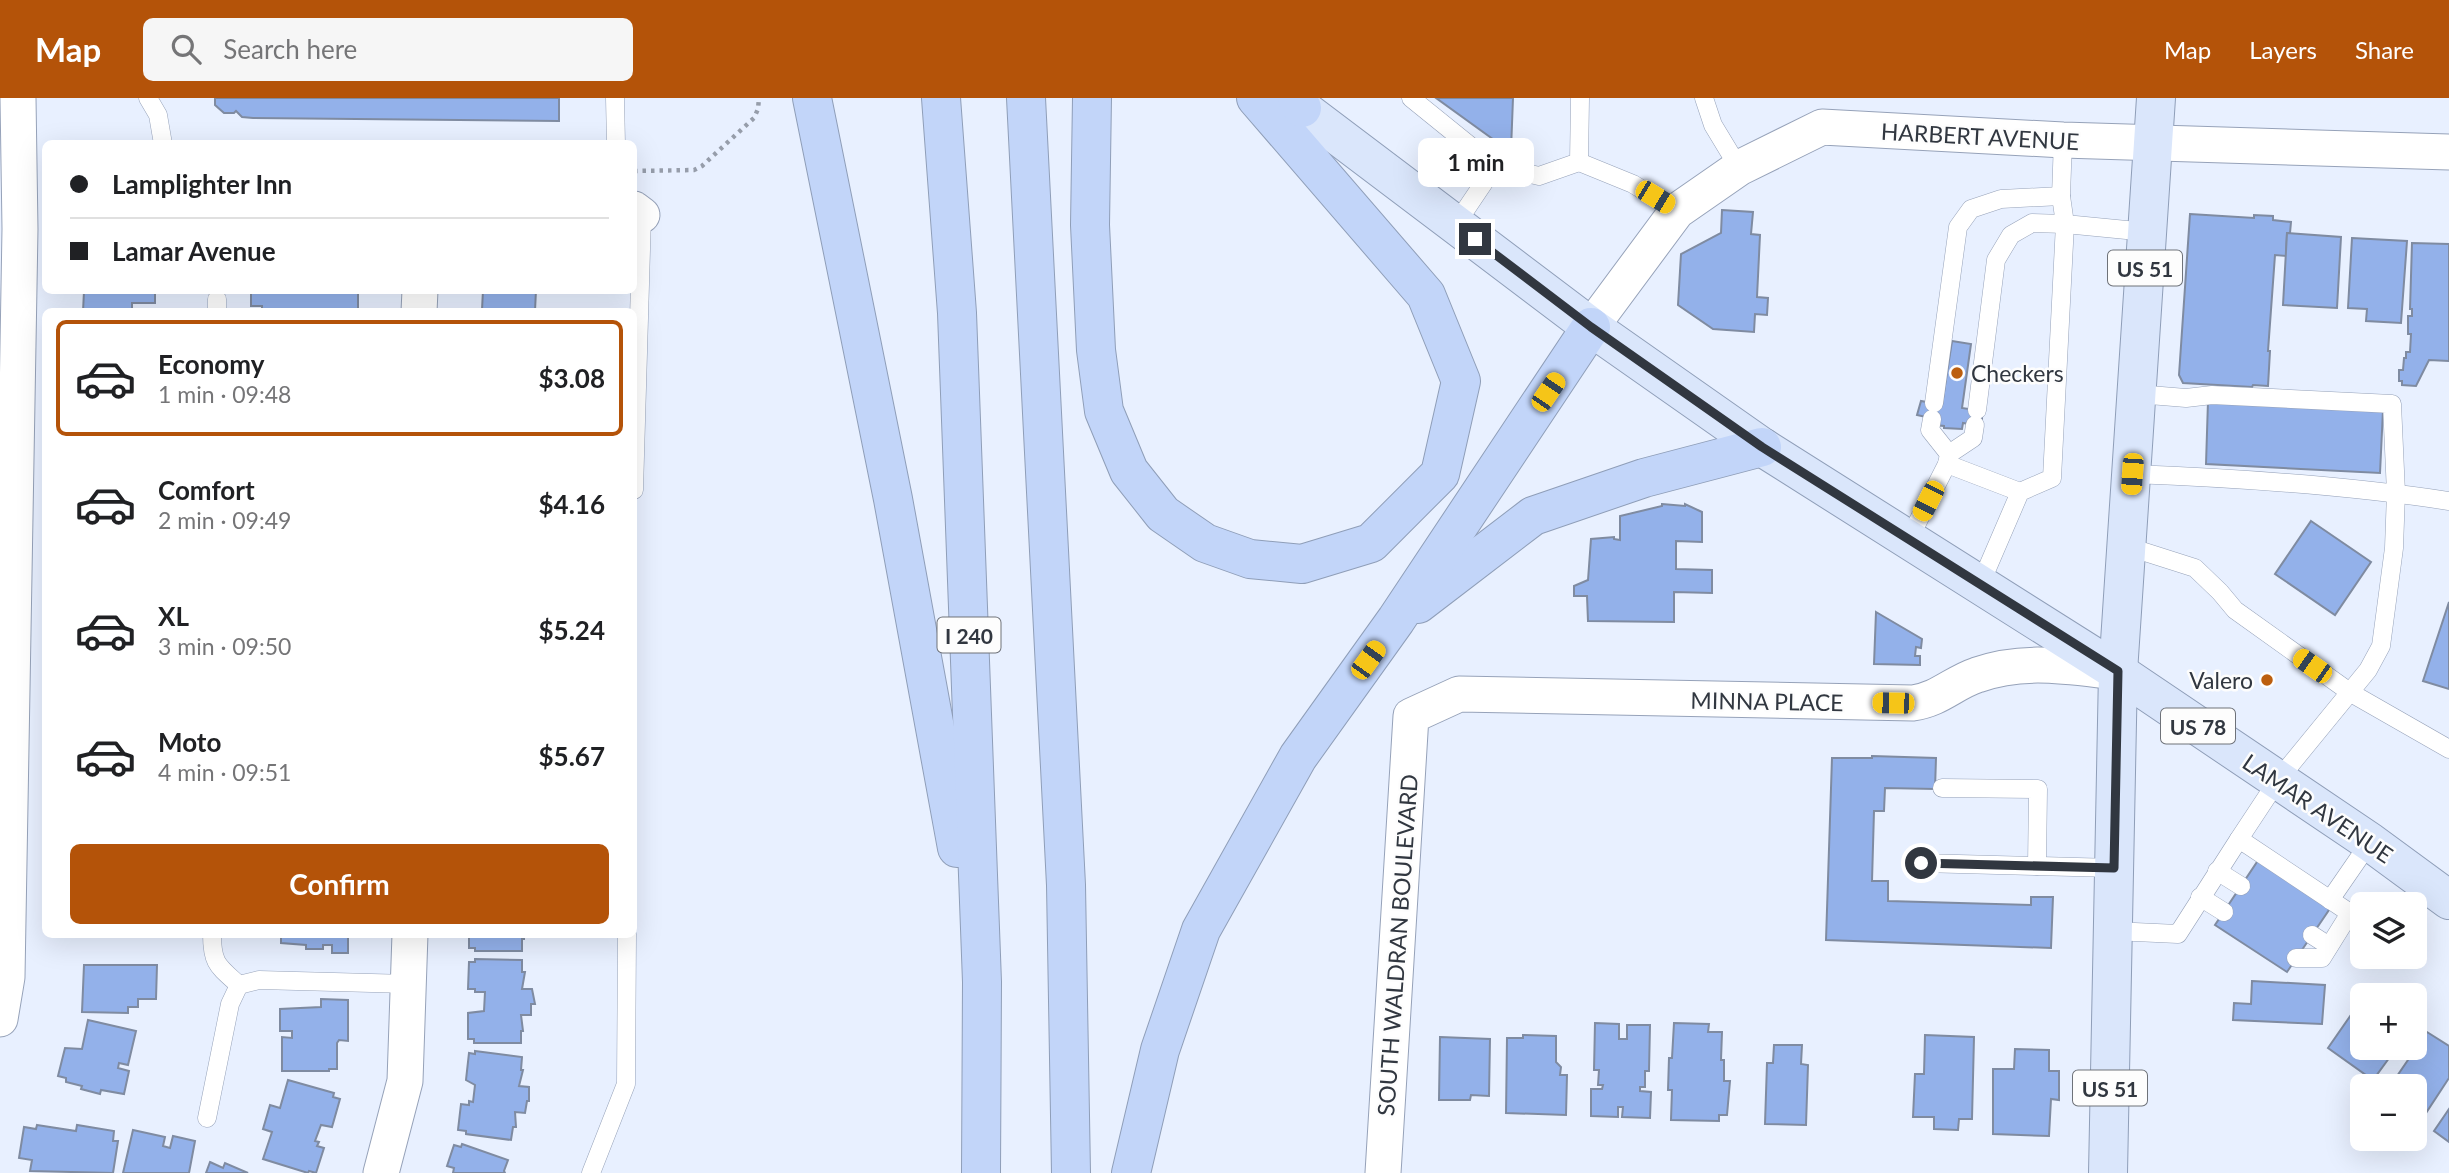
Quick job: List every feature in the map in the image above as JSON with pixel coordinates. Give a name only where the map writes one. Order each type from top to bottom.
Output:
[{"type":"highway","points":[[812,98],[893,499],[982,982]]},
{"type":"highway","name":"I 240","points":[[941,98],[957,313],[982,982],[981,1173]]},
{"type":"highway","points":[[1026,98],[1066,885],[1072,1173]]},
{"type":"highway","points":[[1092,98],[1090,225],[1096,350],[1104,411],[1129,471],[1163,514],[1205,543],[1250,559],[1302,564],[1371,543],[1440,474],[1461,381],[1426,295],[1256,98]]},
{"type":"highway","points":[[1131,1173],[1160,1050],[1201,930],[1298,757],[1396,621],[1591,327]]},
{"type":"highway","points":[[1396,621],[1533,516],[1644,478],[1762,447]]},
{"type":"main road","name":"US 51","points":[[2108,1173],[2118,671],[2156,98]]},
{"type":"main road","name":"LAMAR AVENUE","points":[[1296,101],[1591,327],[1762,447],[2118,671],[2370,842],[2449,900]]},
{"type":"street","points":[[0,1019],[8,977],[9,393],[21,191],[18,98]]},
{"type":"street","name":"HARBERT AVENUE","points":[[1591,327],[1677,211],[1739,168],[1822,127],[2063,140],[2449,152]]},
{"type":"street","name":"MINNA PLACE","points":[[1411,716],[1459,694],[1913,703],[1931,701],[1951,687],[2000,668],[2026,664],[2118,671]]},
{"type":"street","name":"SOUTH WALDRAN BOULEVARD","points":[[1382,1173],[1411,716]]},
{"type":"street","points":[[381,1173],[405,1081],[410,938]]},
{"type":"lane","points":[[148,98],[158,115],[162,140]]},
{"type":"lane","points":[[615,98],[616,140]]},
{"type":"lane","points":[[1411,98],[1495,166],[1539,176],[1578,162],[1633,184],[1677,211]]},
{"type":"lane","points":[[1578,162],[1580,98]]},
{"type":"lane","points":[[1704,98],[1713,125],[1739,168]]},
{"type":"lane","points":[[1980,585],[2020,492],[2052,478],[2065,224],[2061,196],[2063,140]]},
{"type":"lane","points":[[1456,224],[1495,166]]},
{"type":"lane","points":[[2020,492],[1947,459],[1930,430],[1958,227],[1971,209],[2001,199],[2061,196]]},
{"type":"lane","points":[[637,282],[638,212]]},
{"type":"lane","points":[[1909,539],[1947,459],[1973,438],[1996,260],[2011,235],[2032,223],[2147,232]]},
{"type":"lane","points":[[2113,930],[2178,934],[2278,780],[2368,670],[2381,646],[2394,548],[2396,493],[2392,404],[2137,394]]},
{"type":"lane","points":[[2132,474],[2210,477],[2396,493],[2449,501]]},
{"type":"lane","points":[[2126,546],[2195,569],[2235,610],[2351,693],[2449,749]]},
{"type":"lane","points":[[1942,788],[2038,789],[2037,866]]},
{"type":"lane","points":[[2239,839],[2350,913],[2322,958],[2296,958]]},
{"type":"lane","points":[[2330,900],[2370,842]]},
{"type":"lane","points":[[1921,863],[2114,868]]},
{"type":"lane","points":[[2217,871],[2241,886]]},
{"type":"lane","points":[[2200,897],[2224,912]]},
{"type":"lane","points":[[2312,935],[2329,946]]},
{"type":"lane","points":[[212,938],[216,964],[239,985]]},
{"type":"lane","points":[[591,1173],[626,1084],[627,938]]},
{"type":"lane","points":[[239,985],[259,980],[408,984]]},
{"type":"lane","points":[[206,1118],[230,1004],[239,985]]},
{"type":"path","points":[[637,171],[694,170],[702,166],[754,118],[758,109],[758,98]]},
{"type":"building","points":[[215,98],[559,98],[559,121],[253,118],[242,117],[236,111],[224,113],[215,105]]},
{"type":"building","points":[[1436,98],[1513,98],[1511,150],[1508,150]]},
{"type":"building","points":[[1722,210],[1753,212],[1751,234],[1760,235],[1757,297],[1768,298],[1767,315],[1755,314],[1754,332],[1713,329],[1678,305],[1681,254],[1721,233]]},
{"type":"building","points":[[2190,214],[2254,218],[2254,215],[2273,216],[2273,220],[2291,222],[2290,233],[2287,233],[2286,256],[2275,255],[2268,386],[2183,383],[2179,375]]},
{"type":"building","points":[[2287,233],[2341,237],[2337,308],[2283,305]]},
{"type":"building","points":[[2352,238],[2407,241],[2401,323],[2366,321],[2367,309],[2348,308]]},
{"type":"building","points":[[2412,243],[2449,244],[2449,361],[2429,360],[2416,386],[2402,385],[2402,381],[2399,381],[2399,370],[2403,370],[2406,352],[2410,352],[2408,316],[2412,316]]},
{"type":"building","points":[[84,294],[155,294],[155,303],[132,303],[132,308],[83,308]]},
{"type":"building","points":[[251,294],[358,294],[358,308],[251,306]]},
{"type":"building","points":[[483,294],[536,294],[535,308],[482,308]]},
{"type":"building","name":"Checkers","points":[[1952,341],[1971,344],[1962,408],[1982,411],[1980,426],[1963,423],[1962,429],[1944,428],[1934,425],[1935,419],[1917,415],[1921,401],[1942,405]]},
{"type":"building","points":[[2208,401],[2383,410],[2380,473],[2206,464]]},
{"type":"building","points":[[1662,504],[1685,504],[1702,512],[1702,542],[1676,541],[1676,569],[1712,570],[1712,593],[1674,592],[1674,622],[1588,621],[1587,596],[1574,596],[1574,586],[1588,580],[1591,539],[1614,537],[1620,540],[1620,516]]},
{"type":"building","points":[[2311,521],[2371,562],[2335,615],[2275,574]]},
{"type":"building","points":[[2449,602],[2449,689],[2423,681]]},
{"type":"building","points":[[1876,612],[1922,639],[1921,648],[1916,647],[1915,656],[1920,656],[1920,665],[1874,664]]},
{"type":"building","points":[[1832,758],[1936,758],[1935,789],[1885,788],[1884,811],[1874,811],[1872,881],[1888,881],[1888,901],[2031,905],[2031,897],[2053,897],[2051,948],[1826,940]]},
{"type":"building","points":[[2259,859],[2331,907],[2287,972],[2215,925]]},
{"type":"building","points":[[281,938],[348,938],[348,953],[332,953],[332,945],[323,945],[323,949],[306,949],[306,945],[281,943]]},
{"type":"building","points":[[469,938],[524,938],[522,951],[475,951],[475,948],[469,948]]},
{"type":"building","points":[[475,959],[522,960],[522,972],[525,972],[522,989],[532,989],[535,1004],[531,1004],[531,1015],[521,1015],[521,1043],[474,1043],[474,1039],[468,1039],[468,1013],[484,1011],[485,992],[468,989],[469,962],[475,962]]},
{"type":"building","points":[[84,965],[157,965],[156,999],[138,999],[138,1007],[128,1007],[128,1013],[82,1012]]},
{"type":"building","points":[[2252,981],[2325,985],[2322,1024],[2233,1020],[2234,1003],[2251,1004]]},
{"type":"building","points":[[321,999],[348,1000],[348,1041],[339,1040],[337,1043],[337,1069],[282,1071],[282,1037],[292,1038],[292,1031],[280,1031],[280,1009],[321,1007]]},
{"type":"building","points":[[2350,1016],[2350,1060],[2388,1060],[2377,1074],[2365,1074],[2328,1048]]},
{"type":"building","points":[[88,1020],[136,1031],[128,1065],[119,1063],[118,1068],[129,1071],[124,1094],[101,1090],[100,1094],[81,1089],[82,1086],[66,1082],[66,1078],[58,1076],[65,1048],[82,1049]]},
{"type":"building","points":[[1595,1023],[1619,1024],[1619,1039],[1627,1039],[1627,1025],[1650,1025],[1649,1071],[1645,1071],[1645,1087],[1640,1087],[1640,1091],[1651,1092],[1650,1118],[1622,1117],[1623,1107],[1618,1107],[1618,1117],[1591,1116],[1591,1089],[1602,1089],[1603,1085],[1598,1085],[1599,1070],[1594,1070]]},
{"type":"building","points":[[1674,1023],[1709,1024],[1708,1032],[1722,1032],[1721,1060],[1724,1060],[1724,1081],[1730,1081],[1727,1115],[1719,1115],[1719,1121],[1671,1120],[1672,1090],[1668,1090]]},
{"type":"building","points":[[2427,1032],[2449,1046],[2449,1078],[2427,1111],[2427,1074],[2398,1074],[2408,1060],[2427,1060]]},
{"type":"building","points":[[1523,1035],[1556,1036],[1556,1062],[1561,1067],[1560,1075],[1567,1075],[1566,1115],[1506,1113],[1507,1038],[1523,1038]]},
{"type":"building","points":[[1925,1035],[1974,1037],[1972,1119],[1959,1119],[1958,1130],[1934,1129],[1934,1117],[1913,1117],[1915,1074],[1924,1074]]},
{"type":"building","points":[[1440,1037],[1490,1039],[1489,1096],[1471,1095],[1470,1100],[1439,1100]]},
{"type":"building","points":[[1774,1045],[1802,1045],[1801,1064],[1808,1065],[1806,1125],[1765,1124],[1767,1063],[1773,1063]]},
{"type":"building","points":[[2015,1049],[2049,1050],[2049,1071],[2059,1071],[2059,1100],[2051,1099],[2049,1136],[1993,1134],[1993,1069],[2014,1069]]},
{"type":"building","points":[[475,1051],[522,1057],[523,1070],[519,1086],[529,1087],[529,1101],[525,1113],[515,1112],[516,1127],[513,1127],[511,1140],[466,1134],[466,1131],[458,1130],[461,1104],[469,1105],[469,1101],[473,1102],[475,1085],[466,1080],[469,1053],[475,1054]]},
{"type":"building","points":[[288,1080],[334,1093],[333,1097],[340,1099],[332,1127],[321,1125],[315,1141],[319,1142],[317,1146],[324,1148],[316,1173],[263,1159],[272,1132],[263,1129],[270,1105],[280,1108]]},
{"type":"building","points":[[2449,1109],[2449,1142],[2434,1131]]},
{"type":"building","points":[[37,1125],[76,1131],[77,1125],[114,1131],[113,1141],[118,1141],[113,1173],[30,1171],[32,1160],[19,1158],[24,1127],[36,1129]]},
{"type":"building","points":[[133,1130],[165,1137],[163,1146],[170,1148],[173,1136],[195,1141],[189,1173],[123,1173]]},
{"type":"building","points":[[462,1144],[508,1160],[505,1173],[453,1173],[454,1168],[447,1166],[454,1145],[461,1147]]},
{"type":"building","points":[[210,1162],[223,1168],[225,1163],[248,1173],[206,1173]]},
{"type":"place","name":"Checkers","points":[[1957,373]]},
{"type":"place","name":"Valero","points":[[2267,680]]},
{"type":"route","points":[[1475,239],[1591,327],[1762,447],[2118,671],[2114,868],[1921,863]]}]
